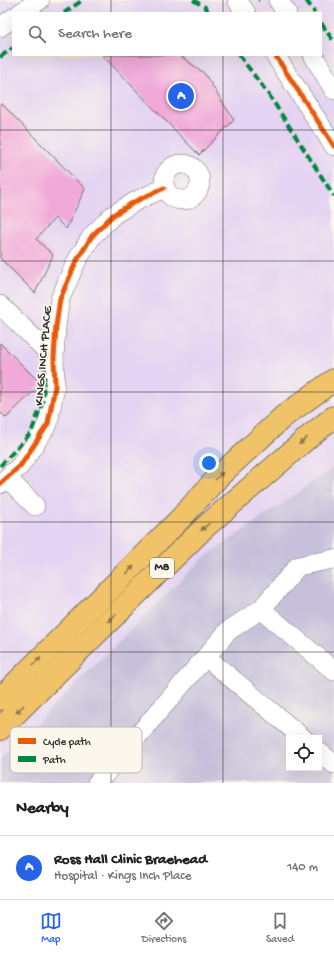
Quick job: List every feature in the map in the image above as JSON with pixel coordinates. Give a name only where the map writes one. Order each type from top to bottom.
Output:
[{"type":"highway","name":"M8","points":[[0,699],[181,518],[219,476],[284,416],[332,379]]},
{"type":"highway","name":"M8","points":[[0,730],[205,527],[310,435],[334,418]]},
{"type":"street","points":[[22,12],[40,0]]},
{"type":"street","points":[[237,0],[245,12]]},
{"type":"street","points":[[278,0],[286,12]]},
{"type":"street","points":[[0,27],[12,19]]},
{"type":"street","points":[[276,56],[334,146]]},
{"type":"street","points":[[314,56],[334,90]]},
{"type":"street","name":"KINGS INCH PLACE","points":[[3,481],[20,466],[48,424],[55,386],[54,358],[56,326],[60,299],[76,262],[92,236],[113,215],[136,201],[164,188]]},
{"type":"street","points":[[0,305],[54,358]]},
{"type":"street","points":[[3,481],[35,506]]},
{"type":"street","points":[[142,731],[228,631],[261,609],[298,566],[334,559]]},
{"type":"street","points":[[261,609],[334,671]]},
{"type":"street","points":[[206,657],[299,735]]},
{"type":"street","points":[[322,754],[334,764]]},
{"type":"street","points":[[97,783],[106,773]]},
{"type":"shaded area","points":[[0,0],[334,0],[334,467],[202,559],[32,727],[10,727],[10,749],[0,759]]},
{"type":"shaded area","points":[[334,467],[334,783],[0,783],[0,759],[10,749],[10,773],[142,773],[142,727],[32,727],[202,559]]},
{"type":"building","points":[[103,56],[180,56],[204,73],[234,120],[199,155]]},
{"type":"building","points":[[2,104],[85,189],[66,229],[55,218],[36,239],[53,255],[35,293],[0,258],[0,105]]},
{"type":"building","points":[[0,343],[41,384],[6,418],[0,412]]},
{"type":"marked path","points":[[65,12],[83,0]]},
{"type":"marked path","points":[[193,0],[205,7],[208,12]]},
{"type":"marked path","points":[[306,0],[314,12]]},
{"type":"marked path","points":[[322,24],[334,42]]},
{"type":"marked path","points":[[0,57],[12,49]]},
{"type":"marked path","points":[[240,56],[269,95],[334,196]]},
{"type":"marked path","points":[[0,466],[31,433],[43,401],[46,351]]},
{"type":"cycle path","points":[[276,56],[334,146]]},
{"type":"cycle path","points":[[0,484],[20,466],[48,424],[55,386],[54,358],[56,326],[60,299],[76,262],[92,236],[113,215],[136,201],[164,188]]},
{"type":"place","name":"Ross Hall Clinic Braehead","points":[[181,96]]}]
